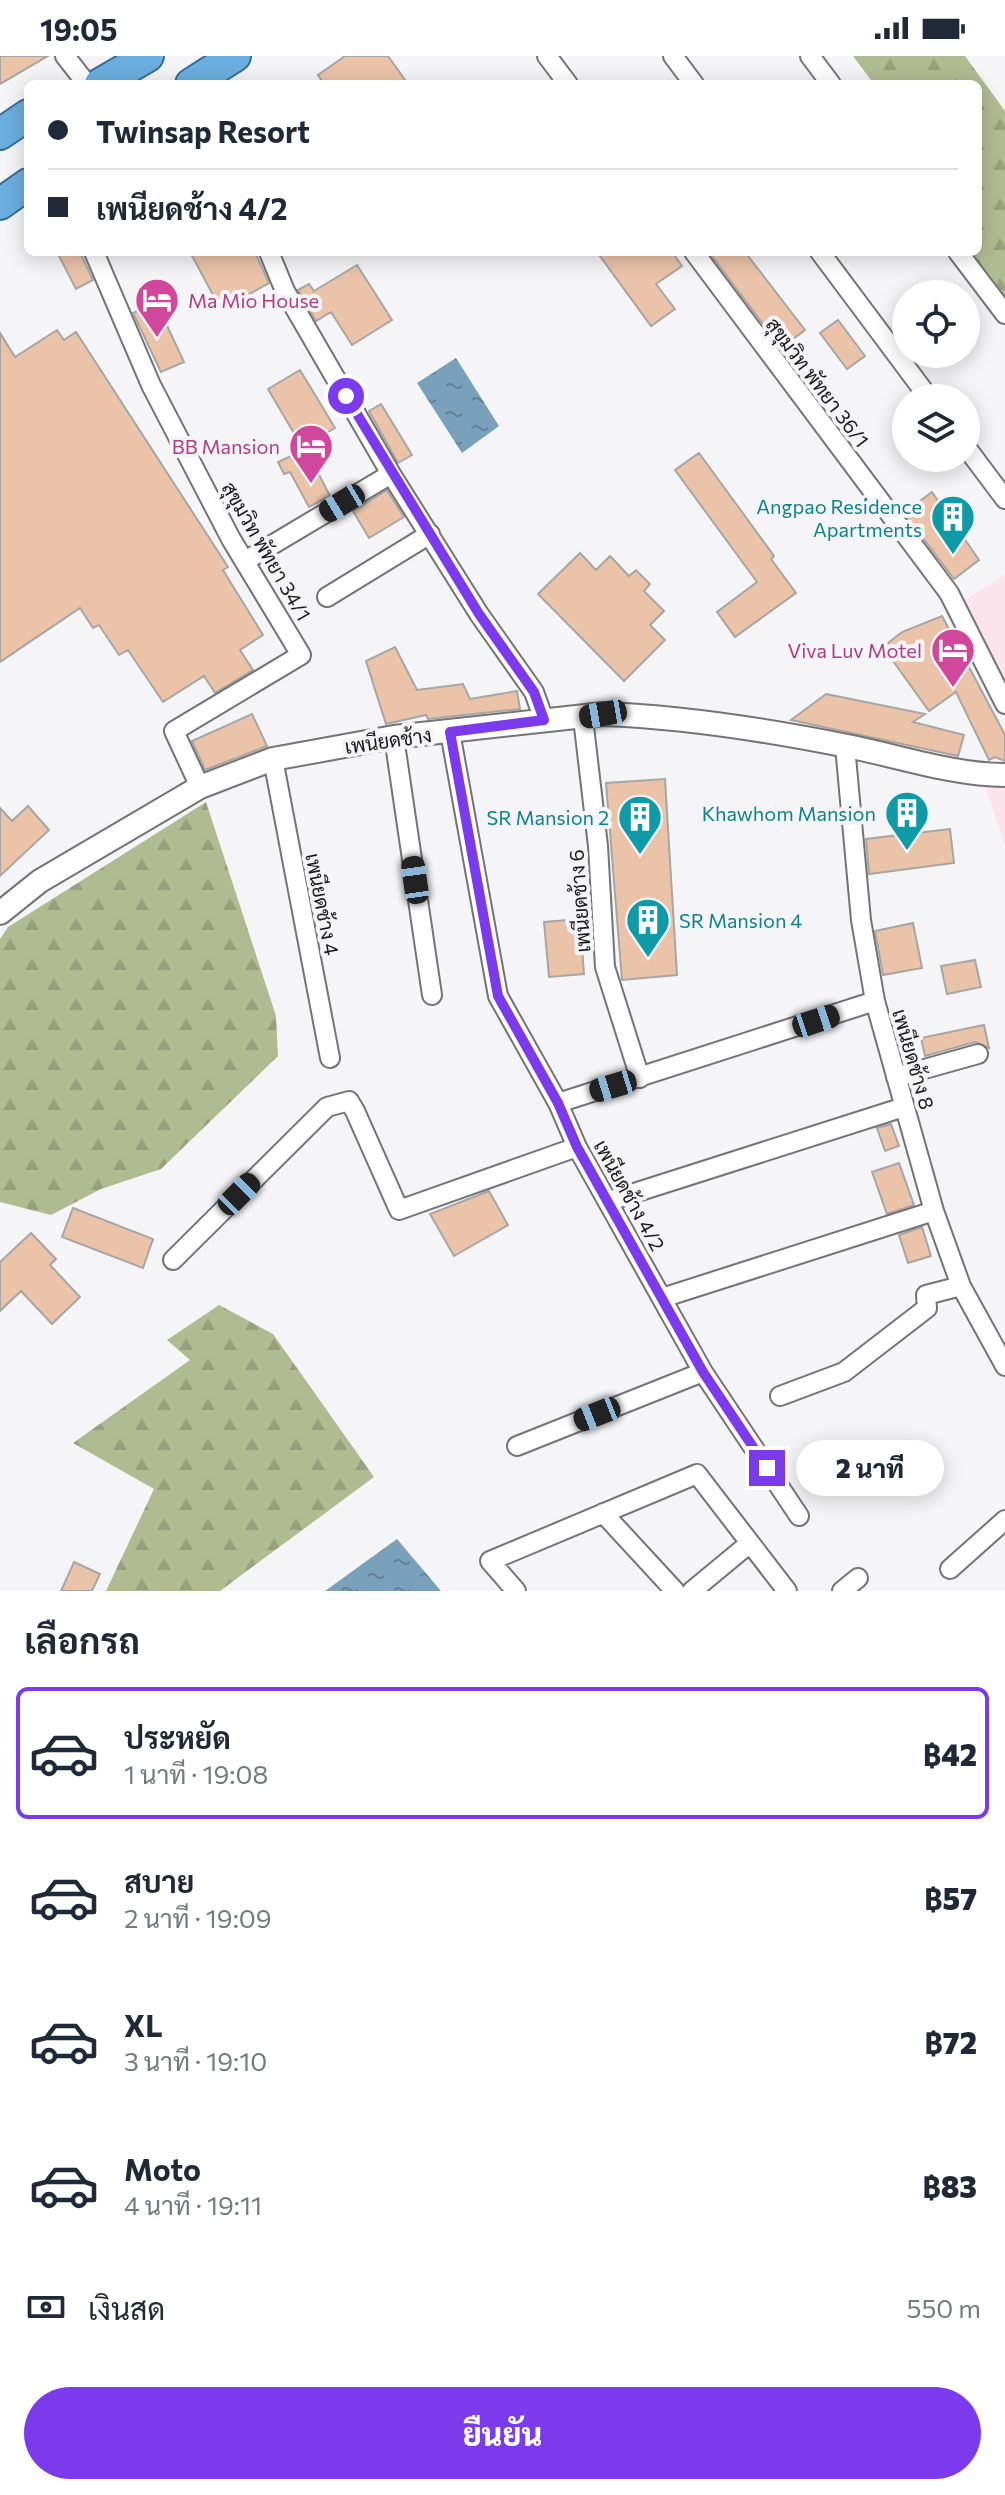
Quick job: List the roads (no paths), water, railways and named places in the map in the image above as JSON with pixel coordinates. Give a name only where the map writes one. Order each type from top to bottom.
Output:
[{"type":"highway","points":[[81,76],[118,56]]},
{"type":"highway","points":[[81,76],[148,56]]},
{"type":"highway","points":[[172,80],[205,56]]},
{"type":"highway","points":[[197,80],[235,56]]},
{"type":"highway","points":[[0,134],[24,118]]},
{"type":"highway","points":[[0,140],[24,126]]},
{"type":"highway","points":[[0,205],[24,189]]},
{"type":"street","points":[[547,56],[565,80]]},
{"type":"street","points":[[673,56],[691,80]]},
{"type":"street","points":[[810,56],[828,80]]},
{"type":"street","name":"สุขุมวิท พัทยา 34/1","points":[[96,256],[151,385],[245,561],[301,655],[174,731],[200,787]]},
{"type":"street","points":[[271,256],[285,291],[391,474],[479,614],[534,692],[544,720]]},
{"type":"street","name":"สุขุมวิท พัทยา 36/1","points":[[697,256],[949,593],[1005,704]]},
{"type":"street","points":[[823,256],[919,384]]},
{"type":"street","points":[[961,256],[1005,314]]},
{"type":"street","points":[[980,466],[1005,499]]},
{"type":"street","points":[[245,561],[391,474]]},
{"type":"street","points":[[327,597],[430,534]]},
{"type":"street","name":"เพนียดช้าง","points":[[0,913],[40,881],[200,787],[273,759],[394,737],[603,714],[676,719],[1005,775]]},
{"type":"street","name":"เพนียดช้าง 6","points":[[583,718],[598,846],[605,967],[640,1078]]},
{"type":"street","name":"เพนียดช้าง 4/2","points":[[450,732],[498,996],[558,1103],[577,1147],[703,1372],[799,1516]]},
{"type":"street","points":[[394,737],[432,995]]},
{"type":"street","name":"เพนียดช้าง 8","points":[[845,746],[861,920],[875,1001],[934,1211],[961,1286],[1005,1366]]},
{"type":"street","name":"เพนียดช้าง 4","points":[[273,759],[330,1058]]},
{"type":"street","points":[[558,1103],[875,1001]]},
{"type":"street","points":[[896,1077],[978,1054]]},
{"type":"street","points":[[173,1260],[327,1107],[336,1102],[349,1101],[355,1111],[399,1210],[577,1147]]},
{"type":"street","points":[[609,1201],[904,1107]]},
{"type":"street","points":[[662,1298],[934,1211]]},
{"type":"street","points":[[780,1396],[844,1372],[927,1308],[926,1295],[961,1286]]},
{"type":"street","points":[[517,1446],[703,1372]]},
{"type":"street","points":[[516,1591],[490,1561],[697,1474],[787,1591]]},
{"type":"street","points":[[603,1513],[675,1591]]},
{"type":"street","points":[[950,1569],[1005,1520]]},
{"type":"street","points":[[692,1591],[750,1543]]},
{"type":"street","points":[[842,1591],[858,1578]]},
{"type":"water","points":[[456,358],[499,426],[462,453],[417,383]]},
{"type":"water","points":[[397,1539],[441,1591],[325,1591]]},
{"type":"place","name":"Ma Mio House","points":[[157,339]]},
{"type":"place","name":"BB Mansion","points":[[311,485]]},
{"type":"place","name":"Angpao Residence Apartments","points":[[953,556]]},
{"type":"place","name":"Viva Luv Motel","points":[[953,689]]},
{"type":"place","name":"Khawhom Mansion","points":[[907,852]]},
{"type":"place","name":"SR Mansion 2","points":[[640,856]]},
{"type":"place","name":"SR Mansion 4","points":[[648,959]]}]
